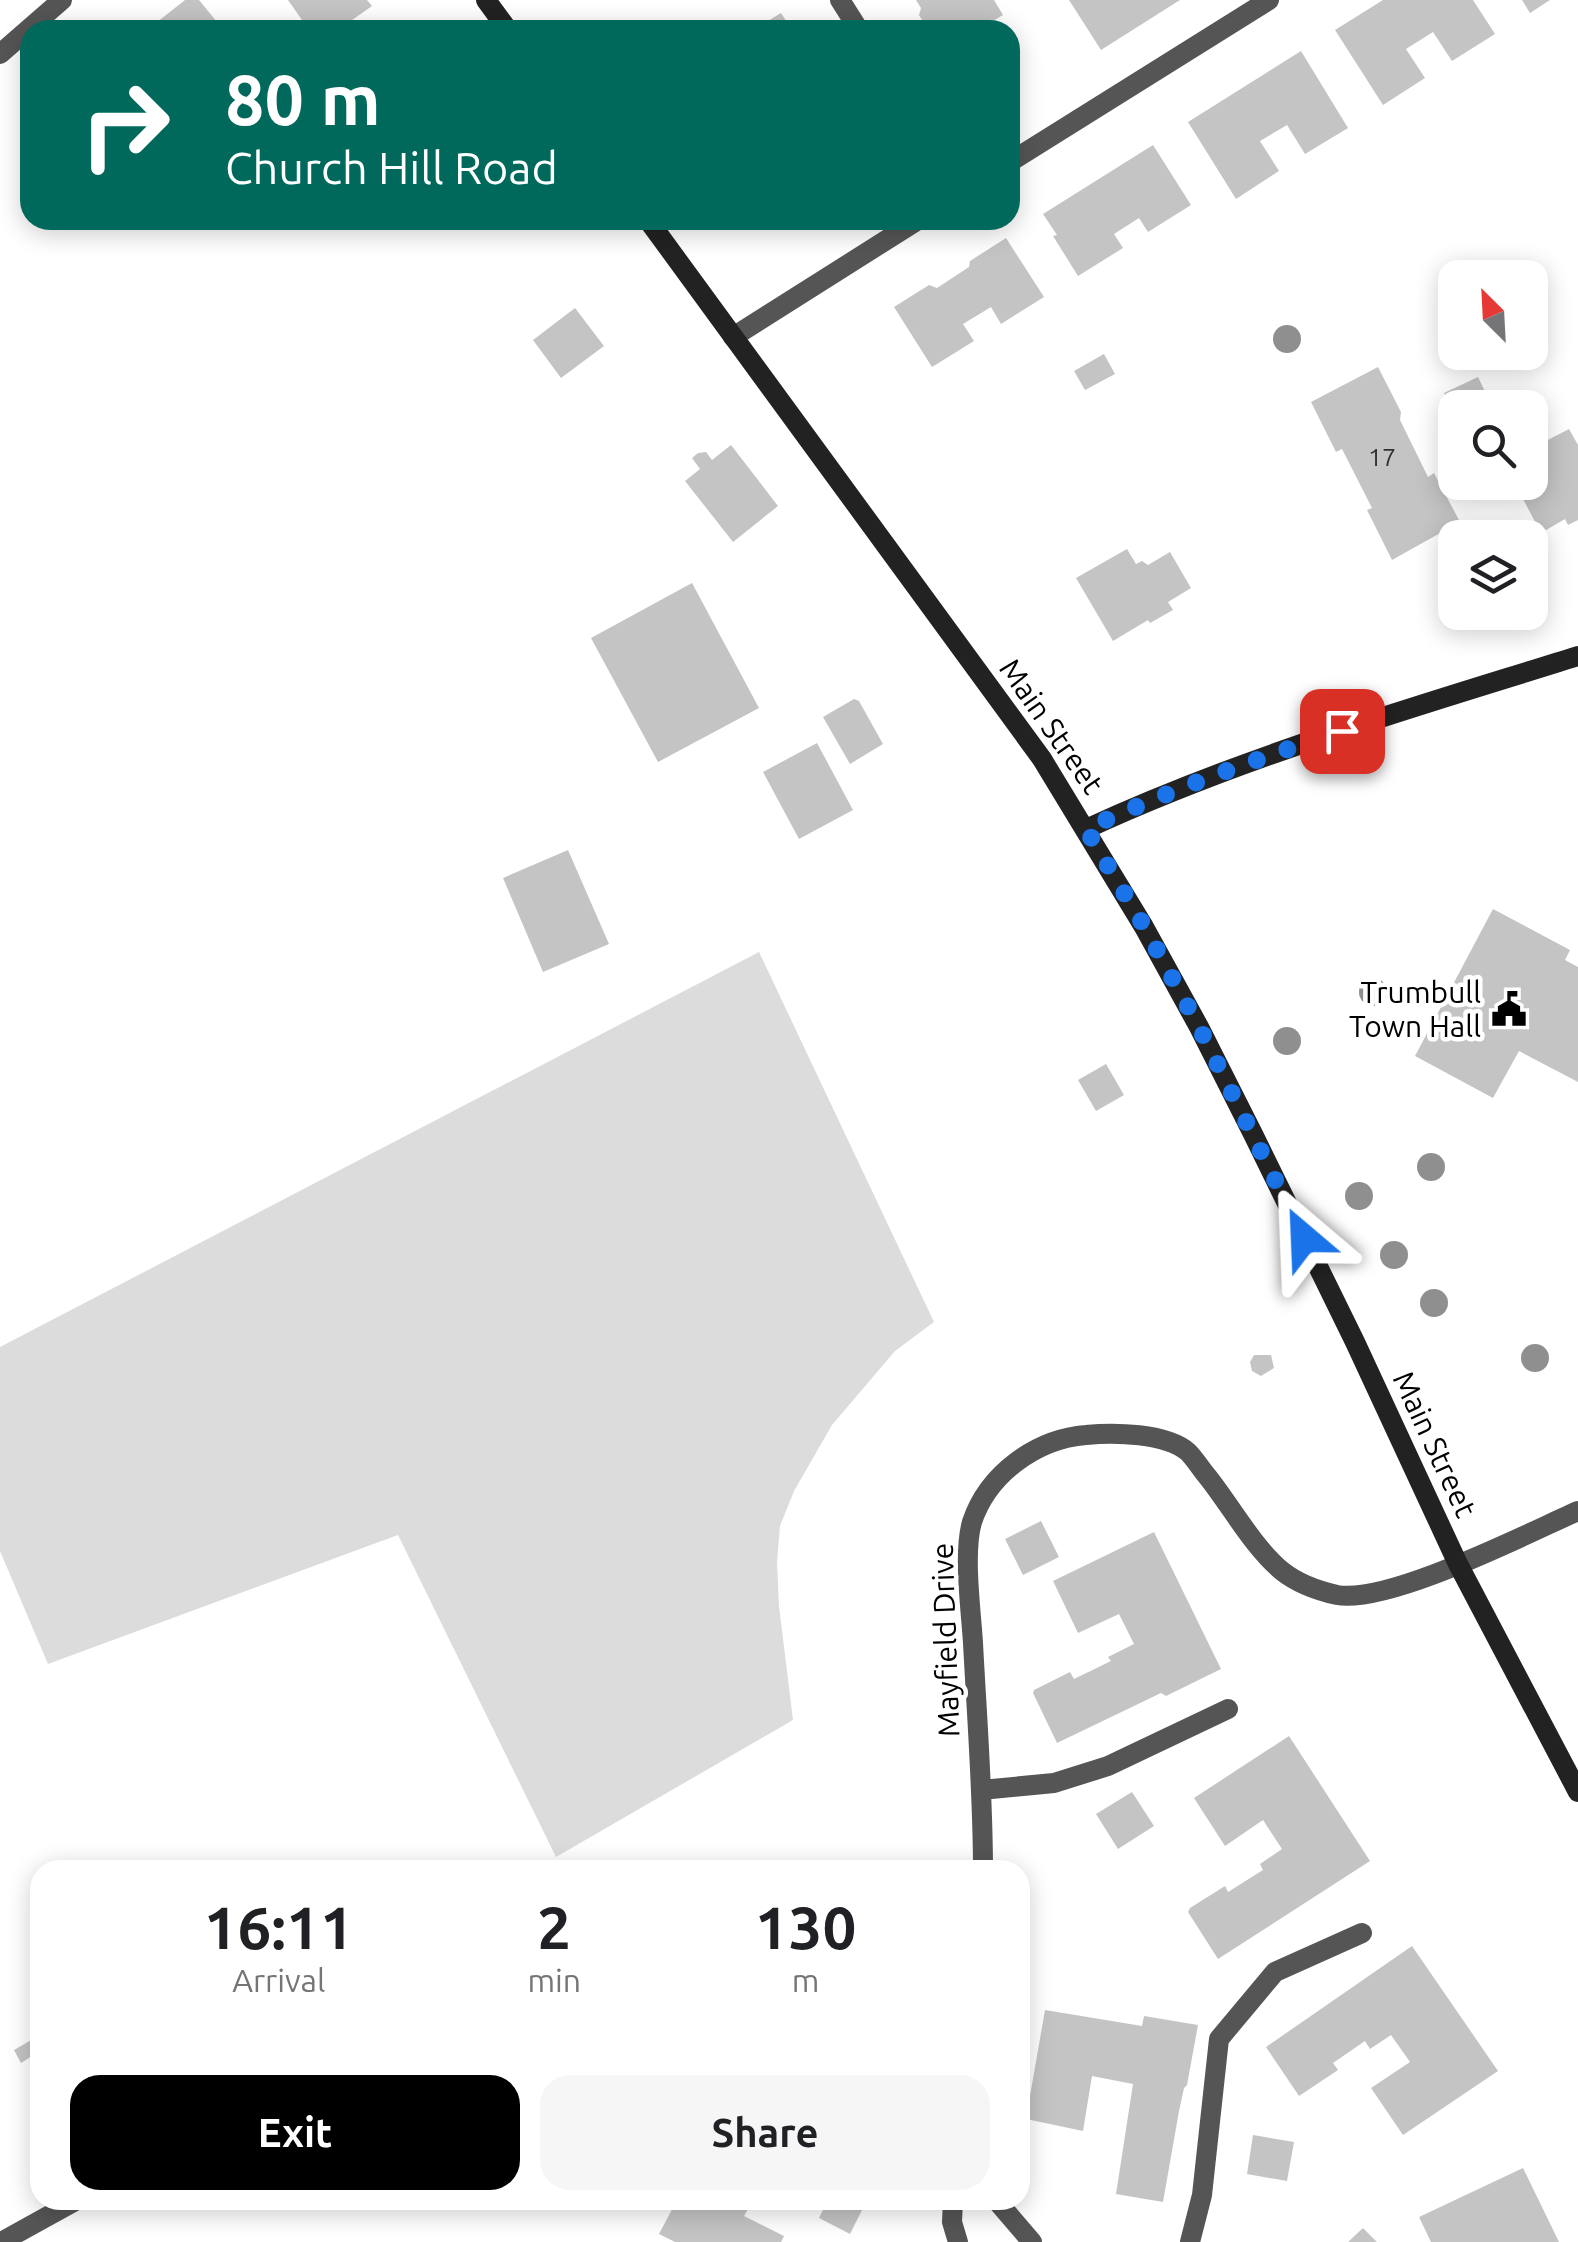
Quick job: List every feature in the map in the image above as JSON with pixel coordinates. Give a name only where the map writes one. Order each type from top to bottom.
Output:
[{"type":"main road","name":"Main Street","points":[[655,230],[1042,759],[1144,926],[1355,1342],[1458,1564],[1578,1792]]},
{"type":"main road","points":[[1086,829],[1262,757],[1578,656]]},
{"type":"street","points":[[39,20],[62,0]]},
{"type":"street","points":[[1020,156],[1268,0]]},
{"type":"street","points":[[0,54],[20,37]]},
{"type":"street","points":[[733,337],[902,230]]},
{"type":"street","name":"Mayfield Drive","points":[[983,1860],[969,1556],[972,1524],[988,1491],[1008,1468],[1036,1448],[1072,1436],[1112,1432],[1153,1438],[1186,1450],[1283,1572],[1313,1588],[1341,1596],[1388,1590],[1458,1564],[1578,1510]]},
{"type":"street","points":[[980,1790],[1054,1783],[1108,1766],[1228,1709]]},
{"type":"street","points":[[1190,2242],[1202,2195],[1220,2039],[1275,1972],[1362,1933]]},
{"type":"street","points":[[1,2242],[59,2210]]},
{"type":"street","points":[[953,2210],[958,2242]]},
{"type":"street","points":[[1005,2210],[1032,2242]]},
{"type":"shaded area","points":[[759,952],[934,1322],[895,1351],[832,1425],[794,1491],[780,1526],[779,1606],[793,1720],[556,1857],[398,1535],[48,1664],[0,1551],[0,1347]]},
{"type":"building","points":[[185,0],[199,0],[215,20],[160,20]]},
{"type":"building","points":[[288,0],[367,0],[372,6],[352,20],[302,20]]},
{"type":"building","points":[[916,0],[994,0],[1003,15],[995,20],[922,20]]},
{"type":"building","points":[[1069,0],[1180,0],[1101,50]]},
{"type":"building","points":[[1383,0],[1473,0],[1495,34],[1452,61],[1433,32],[1406,49],[1425,78],[1383,105],[1335,30]]},
{"type":"building","points":[[1522,0],[1550,0],[1530,13]]},
{"type":"building","points":[[1301,51],[1348,128],[1305,154],[1287,125],[1260,141],[1279,171],[1236,199],[1188,122]]},
{"type":"building","points":[[1153,145],[1191,205],[1148,232],[1139,218],[1114,234],[1123,248],[1078,276],[1043,214]]},
{"type":"building","points":[[1006,238],[1044,297],[1001,324],[991,307],[963,324],[974,341],[932,367],[894,307],[929,285],[937,288]]},
{"type":"building","points":[[575,308],[604,346],[561,378],[533,340]]},
{"type":"building","points":[[1104,354],[1115,374],[1085,390],[1074,371]]},
{"type":"building","points":[[1378,367],[1428,477],[1434,473],[1438,481],[1438,500],[1448,500],[1459,520],[1438,520],[1438,534],[1392,560],[1367,510],[1372,508],[1342,449],[1336,452],[1311,402]]},
{"type":"building","points":[[1478,377],[1484,390],[1450,390]]},
{"type":"building","points":[[1569,429],[1578,445],[1578,520],[1568,525],[1565,519],[1548,529],[1548,520],[1534,520],[1524,500],[1548,500],[1548,440]]},
{"type":"building","points":[[731,445],[778,506],[733,542],[685,481],[700,469],[692,458],[698,453],[706,452],[712,460]]},
{"type":"building","points":[[1127,549],[1136,564],[1142,561],[1148,565],[1170,552],[1191,588],[1168,602],[1173,610],[1113,641],[1076,578]]},
{"type":"building","points":[[692,583],[759,708],[658,762],[591,638]]},
{"type":"building","points":[[854,699],[859,701],[883,744],[850,764],[823,717]]},
{"type":"building","points":[[817,743],[853,810],[799,839],[763,772]]},
{"type":"building","points":[[568,850],[609,944],[543,972],[503,878]]},
{"type":"building","name":"Trumbull Town Hall","points":[[1493,909],[1570,950],[1565,960],[1578,967],[1578,1082],[1519,1051],[1493,1098],[1415,1056]]},
{"type":"building","points":[[1106,1064],[1124,1095],[1096,1111],[1078,1080]]},
{"type":"building","points":[[1254,1355],[1271,1355],[1274,1368],[1261,1376],[1252,1371],[1250,1362]]},
{"type":"building","points":[[1041,1521],[1059,1557],[1023,1575],[1005,1539]]},
{"type":"building","points":[[1154,1532],[1221,1669],[1057,1743],[1034,1690],[1070,1672],[1074,1679],[1111,1661],[1108,1657],[1134,1644],[1119,1614],[1078,1633],[1053,1581]]},
{"type":"building","points":[[1289,1736],[1370,1861],[1218,1959],[1188,1912],[1190,1908],[1225,1886],[1228,1892],[1263,1870],[1260,1864],[1282,1849],[1263,1820],[1225,1846],[1194,1798]]},
{"type":"building","points":[[1132,1792],[1154,1826],[1118,1849],[1096,1814]]},
{"type":"building","points":[[1412,1946],[1498,2071],[1403,2135],[1371,2088],[1410,2062],[1391,2035],[1370,2049],[1365,2041],[1333,2063],[1338,2070],[1299,2096],[1266,2047]]},
{"type":"building","points":[[1045,2010],[1142,2026],[1144,2016],[1198,2025],[1163,2202],[1116,2194],[1133,2084],[1092,2076],[1083,2131],[1030,2120],[1030,2096]]},
{"type":"building","points":[[30,2041],[30,2057],[21,2063],[14,2050]]},
{"type":"building","points":[[1253,2135],[1294,2142],[1287,2181],[1247,2174]]},
{"type":"building","points":[[1523,2168],[1559,2242],[1431,2242],[1419,2217]]},
{"type":"building","points":[[672,2210],[747,2210],[744,2216],[784,2236],[781,2242],[675,2242],[659,2234]]},
{"type":"building","points":[[823,2210],[862,2210],[850,2234],[819,2218]]},
{"type":"building","points":[[1363,2228],[1377,2242],[1348,2242]]},
{"type":"place","name":"Trumbull Town Hall","points":[[1509,1009]]},
{"type":"route","points":[[1304,1238],[1199,1027],[1086,829],[1159,796],[1342,731]]}]
